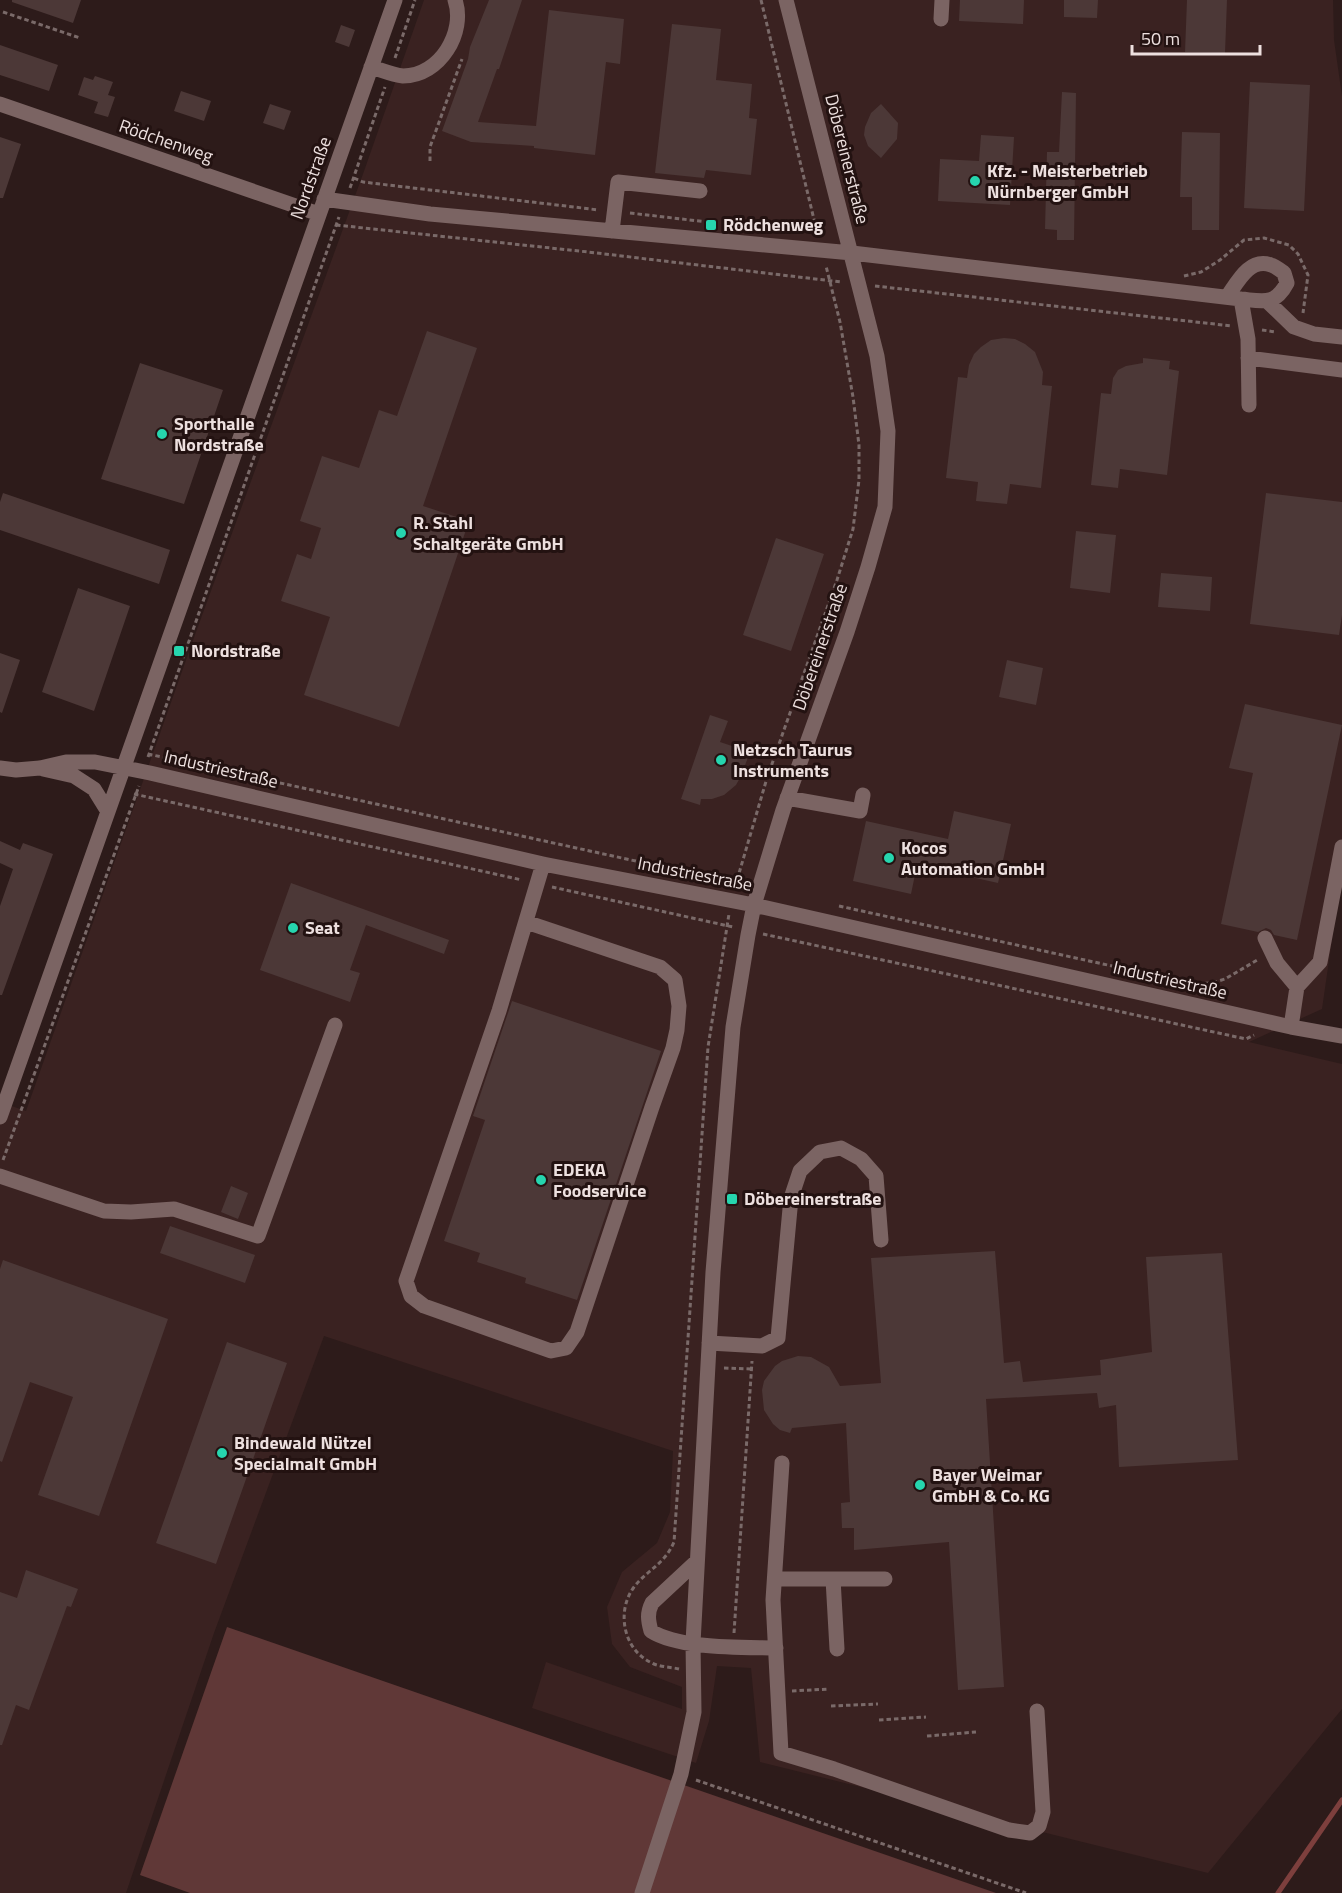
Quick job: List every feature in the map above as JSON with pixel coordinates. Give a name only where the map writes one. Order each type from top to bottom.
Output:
[{"type":"street","name":"Nordstraße","points":[[0,1114],[395,0]]},
{"type":"street","points":[[371,67],[404,76],[420,73],[438,60],[452,41],[456,28],[458,14],[455,0]]},
{"type":"street","name":"Döbereinerstraße","points":[[642,1893],[681,1774],[694,1712],[693,1642],[696,1562],[707,1367],[733,1027],[754,905],[787,798],[847,632],[885,507],[888,431],[877,356],[786,0]]},
{"type":"street","points":[[941,19],[942,0]]},
{"type":"street","name":"Rödchenweg","points":[[0,104],[319,214]]},
{"type":"street","points":[[612,231],[618,182],[700,191]]},
{"type":"street","points":[[324,199],[430,214],[852,253],[1234,298],[1268,302],[1281,295],[1287,283],[1284,273],[1270,264],[1256,264],[1246,271],[1234,298],[1248,339],[1249,405]]},
{"type":"street","points":[[1268,302],[1294,327],[1314,334],[1342,337]]},
{"type":"street","points":[[1248,358],[1342,370]]},
{"type":"street","name":"Industriestraße","points":[[0,768],[16,770],[40,768],[66,762],[95,762],[543,864],[754,905],[1291,1027],[1342,1036]]},
{"type":"street","name":"Industriestraße","points":[[40,768],[74,776],[94,789],[107,810]]},
{"type":"street","points":[[787,798],[860,811],[863,795]]},
{"type":"street","points":[[1291,1027],[1297,987],[1320,962],[1342,847]]},
{"type":"street","points":[[526,922],[660,967],[675,980],[679,1006],[674,1048],[577,1332],[566,1348],[551,1351],[424,1306],[411,1296],[406,1281],[500,1011],[537,884],[543,864]]},
{"type":"street","points":[[1265,938],[1277,963],[1297,987]]},
{"type":"street","points":[[0,1176],[104,1211],[174,1209],[258,1236],[335,1025]]},
{"type":"street","points":[[709,1343],[762,1346],[778,1338],[790,1198],[800,1171],[820,1152],[841,1148],[861,1159],[876,1176],[881,1240]]},
{"type":"street","points":[[782,1463],[773,1600],[781,1753],[1009,1830],[1030,1833],[1039,1826],[1043,1812],[1037,1711]]},
{"type":"street","points":[[696,1562],[652,1603],[648,1620],[651,1631],[661,1637],[710,1646],[776,1648]]},
{"type":"street","points":[[775,1579],[885,1579]]},
{"type":"street","points":[[833,1579],[837,1649]]},
{"type":"path","points":[[0,1170],[354,178],[415,0]]},
{"type":"path","points":[[3,12],[80,38]]},
{"type":"path","points":[[430,161],[430,147],[463,57]]},
{"type":"path","points":[[354,178],[363,182],[429,191],[716,223]]},
{"type":"path","points":[[336,225],[1286,333],[1294,327],[1302,315],[1308,275],[1299,254],[1289,245],[1264,238],[1244,240],[1201,272],[1184,276],[1175,275]]},
{"type":"path","points":[[807,233],[847,238]]},
{"type":"path","points":[[129,750],[759,888]]},
{"type":"path","points":[[115,789],[1246,1039],[1255,1035]]},
{"type":"path","points":[[836,906],[1194,984],[1212,983],[1225,979],[1254,961],[1273,956]]},
{"type":"path","points":[[733,1646],[753,1346]]},
{"type":"path","points":[[707,1367],[751,1369]]},
{"type":"path","points":[[778,1691],[829,1689]]},
{"type":"path","points":[[831,1706],[878,1704]]},
{"type":"path","points":[[879,1720],[926,1717]]},
{"type":"path","points":[[927,1736],[976,1732]]},
{"type":"path","points":[[681,1774],[1026,1893]]},
{"type":"shaded area","points":[[424,0],[1333,0],[1334,40],[1342,96],[1342,870],[1322,1009],[1249,1042],[1342,1064],[1342,1709],[1208,1873],[760,1762],[751,1668],[717,1666],[709,1721],[696,1763],[532,1708],[546,1662],[682,1709],[682,1687],[630,1667],[612,1644],[607,1607],[622,1572],[657,1543],[670,1512],[673,1451],[324,1336],[214,1633],[126,1893],[0,1893],[0,1102],[26,1111]]},
{"type":"shaded area","points":[[227,1627],[996,1893],[190,1893],[140,1875]]},
{"type":"building","points":[[12,0],[81,0],[73,23],[12,2]]},
{"type":"building","points":[[489,0],[522,0],[478,122],[536,126],[549,10],[624,19],[620,64],[606,62],[595,155],[534,148],[534,146],[471,142],[442,131],[468,59],[470,47]]},
{"type":"building","points":[[960,0],[1024,0],[1023,24],[959,21]]},
{"type":"building","points":[[1064,0],[1098,0],[1097,18],[1064,17]]},
{"type":"building","points":[[1187,0],[1227,0],[1225,53],[1185,52]]},
{"type":"building","points":[[672,24],[721,29],[716,80],[752,84],[749,118],[757,119],[751,175],[706,170],[704,178],[655,173]]},
{"type":"building","points":[[341,25],[355,30],[349,47],[335,42]]},
{"type":"building","points":[[0,45],[58,65],[49,91],[0,75]]},
{"type":"building","points":[[95,76],[113,82],[108,95],[115,97],[108,117],[94,113],[98,102],[78,95],[84,77],[93,80]]},
{"type":"building","points":[[1250,82],[1310,85],[1304,211],[1244,208]]},
{"type":"building","points":[[181,91],[211,101],[204,121],[174,111]]},
{"type":"building","points":[[1062,92],[1076,93],[1074,240],[1057,240],[1057,230],[1045,229],[1047,152],[1059,152]]},
{"type":"building","points":[[270,104],[291,111],[284,130],[263,123]]},
{"type":"building","points":[[881,104],[898,123],[897,139],[881,158],[868,146],[864,135],[871,113]]},
{"type":"building","points":[[1182,132],[1220,133],[1219,230],[1192,230],[1192,197],[1180,197]]},
{"type":"building","name":"Kfz. - Meisterbetrieb Nürnberger GmbH","points":[[981,135],[1014,137],[1010,205],[938,201],[940,159],[979,161]]},
{"type":"building","points":[[0,137],[21,144],[3,198],[0,198]]},
{"type":"building","name":"R. Stahl Schaltgeräte GmbH","points":[[427,331],[477,348],[423,506],[469,521],[399,727],[304,695],[330,617],[281,601],[297,554],[311,559],[321,528],[300,521],[322,456],[359,468],[379,410],[397,416]]},
{"type":"building","points":[[1015,339],[1035,352],[1043,372],[1042,385],[1052,386],[1041,488],[1010,484],[1007,504],[976,501],[978,482],[946,478],[958,377],[967,378],[969,365],[974,354],[981,347],[991,340]]},
{"type":"building","points":[[1143,358],[1170,361],[1169,369],[1179,371],[1167,475],[1120,469],[1118,488],[1091,485],[1101,393],[1111,394],[1113,378],[1118,370],[1143,363]]},
{"type":"building","name":"Sporthalle Nordstraße","points":[[140,363],[223,390],[184,504],[101,479]]},
{"type":"building","points":[[3,493],[170,550],[159,584],[0,530],[0,502]]},
{"type":"building","points":[[1266,493],[1342,502],[1342,615],[1339,635],[1250,624]]},
{"type":"building","points":[[1076,531],[1116,535],[1110,593],[1070,588]]},
{"type":"building","points":[[776,538],[824,554],[791,651],[743,635]]},
{"type":"building","points":[[1161,573],[1212,577],[1210,611],[1158,607]]},
{"type":"building","points":[[78,588],[130,606],[94,711],[42,692]]},
{"type":"building","points":[[0,653],[20,660],[2,713],[0,712]]},
{"type":"building","points":[[1007,660],[1043,668],[1036,705],[999,697]]},
{"type":"building","points":[[1245,704],[1342,725],[1297,940],[1274,935],[1266,928],[1258,932],[1221,924],[1253,773],[1229,768]]},
{"type":"building","name":"Netzsch Taurus Instruments","points":[[710,715],[728,721],[720,742],[750,752],[736,785],[724,795],[712,799],[701,799],[700,805],[681,799]]},
{"type":"building","points":[[954,811],[1011,824],[998,883],[917,865],[911,894],[853,881],[866,821],[948,839]]},
{"type":"building","points":[[0,841],[20,850],[23,843],[53,854],[2,995],[0,995],[0,906],[13,869],[0,863]]},
{"type":"building","points":[[291,883],[449,940],[444,954],[366,925],[350,970],[360,973],[350,1002],[260,970]]},
{"type":"building","name":"EDEKA Foodservice","points":[[512,1001],[661,1051],[577,1300],[525,1283],[526,1278],[477,1262],[480,1253],[444,1241],[485,1120],[473,1116]]},
{"type":"building","points":[[231,1186],[248,1193],[238,1219],[221,1212]]},
{"type":"building","points":[[170,1226],[255,1255],[245,1283],[160,1253]]},
{"type":"building","name":"Bayer Weimar GmbH & Co. KG","points":[[995,1251],[1004,1363],[1020,1361],[1023,1382],[1101,1375],[1100,1360],[1152,1352],[1146,1257],[1222,1253],[1238,1460],[1119,1467],[1116,1405],[1099,1408],[1097,1393],[986,1399],[1004,1687],[958,1690],[949,1542],[854,1550],[854,1528],[842,1528],[841,1503],[850,1502],[846,1423],[792,1428],[790,1433],[780,1430],[764,1410],[762,1390],[764,1381],[775,1366],[798,1356],[811,1357],[829,1367],[840,1386],[881,1383],[871,1258]]},
{"type":"building","points":[[3,1260],[168,1319],[99,1516],[38,1495],[73,1397],[30,1382],[2,1462],[0,1461],[0,1269]]},
{"type":"building","name":"Bindewald Nützel Specialmalt GmbH","points":[[227,1342],[287,1363],[216,1564],[156,1543]]},
{"type":"building","points":[[26,1570],[78,1589],[71,1607],[67,1606],[29,1710],[16,1705],[2,1745],[0,1745],[0,1592],[17,1598]]},
{"type":"waterway","points":[[1278,1893],[1342,1800]]},
{"type":"place","name":"Kfz. - Meisterbetrieb Nürnberger GmbH","points":[[975,181]]},
{"type":"place","name":"Rödchenweg","points":[[711,225]]},
{"type":"place","name":"Sporthalle Nordstraße","points":[[162,434]]},
{"type":"place","name":"R. Stahl Schaltgeräte GmbH","points":[[401,533]]},
{"type":"place","name":"Nordstraße","points":[[179,651]]},
{"type":"place","name":"Netzsch Taurus Instruments","points":[[721,760]]},
{"type":"place","name":"Kocos Automation GmbH","points":[[889,858]]},
{"type":"place","name":"Seat","points":[[293,928]]},
{"type":"place","name":"EDEKA Foodservice","points":[[541,1180]]},
{"type":"place","name":"Döbereinerstraße","points":[[732,1199]]},
{"type":"place","name":"Bindewald Nützel Specialmalt GmbH","points":[[222,1453]]},
{"type":"place","name":"Bayer Weimar GmbH & Co. KG","points":[[920,1485]]}]
